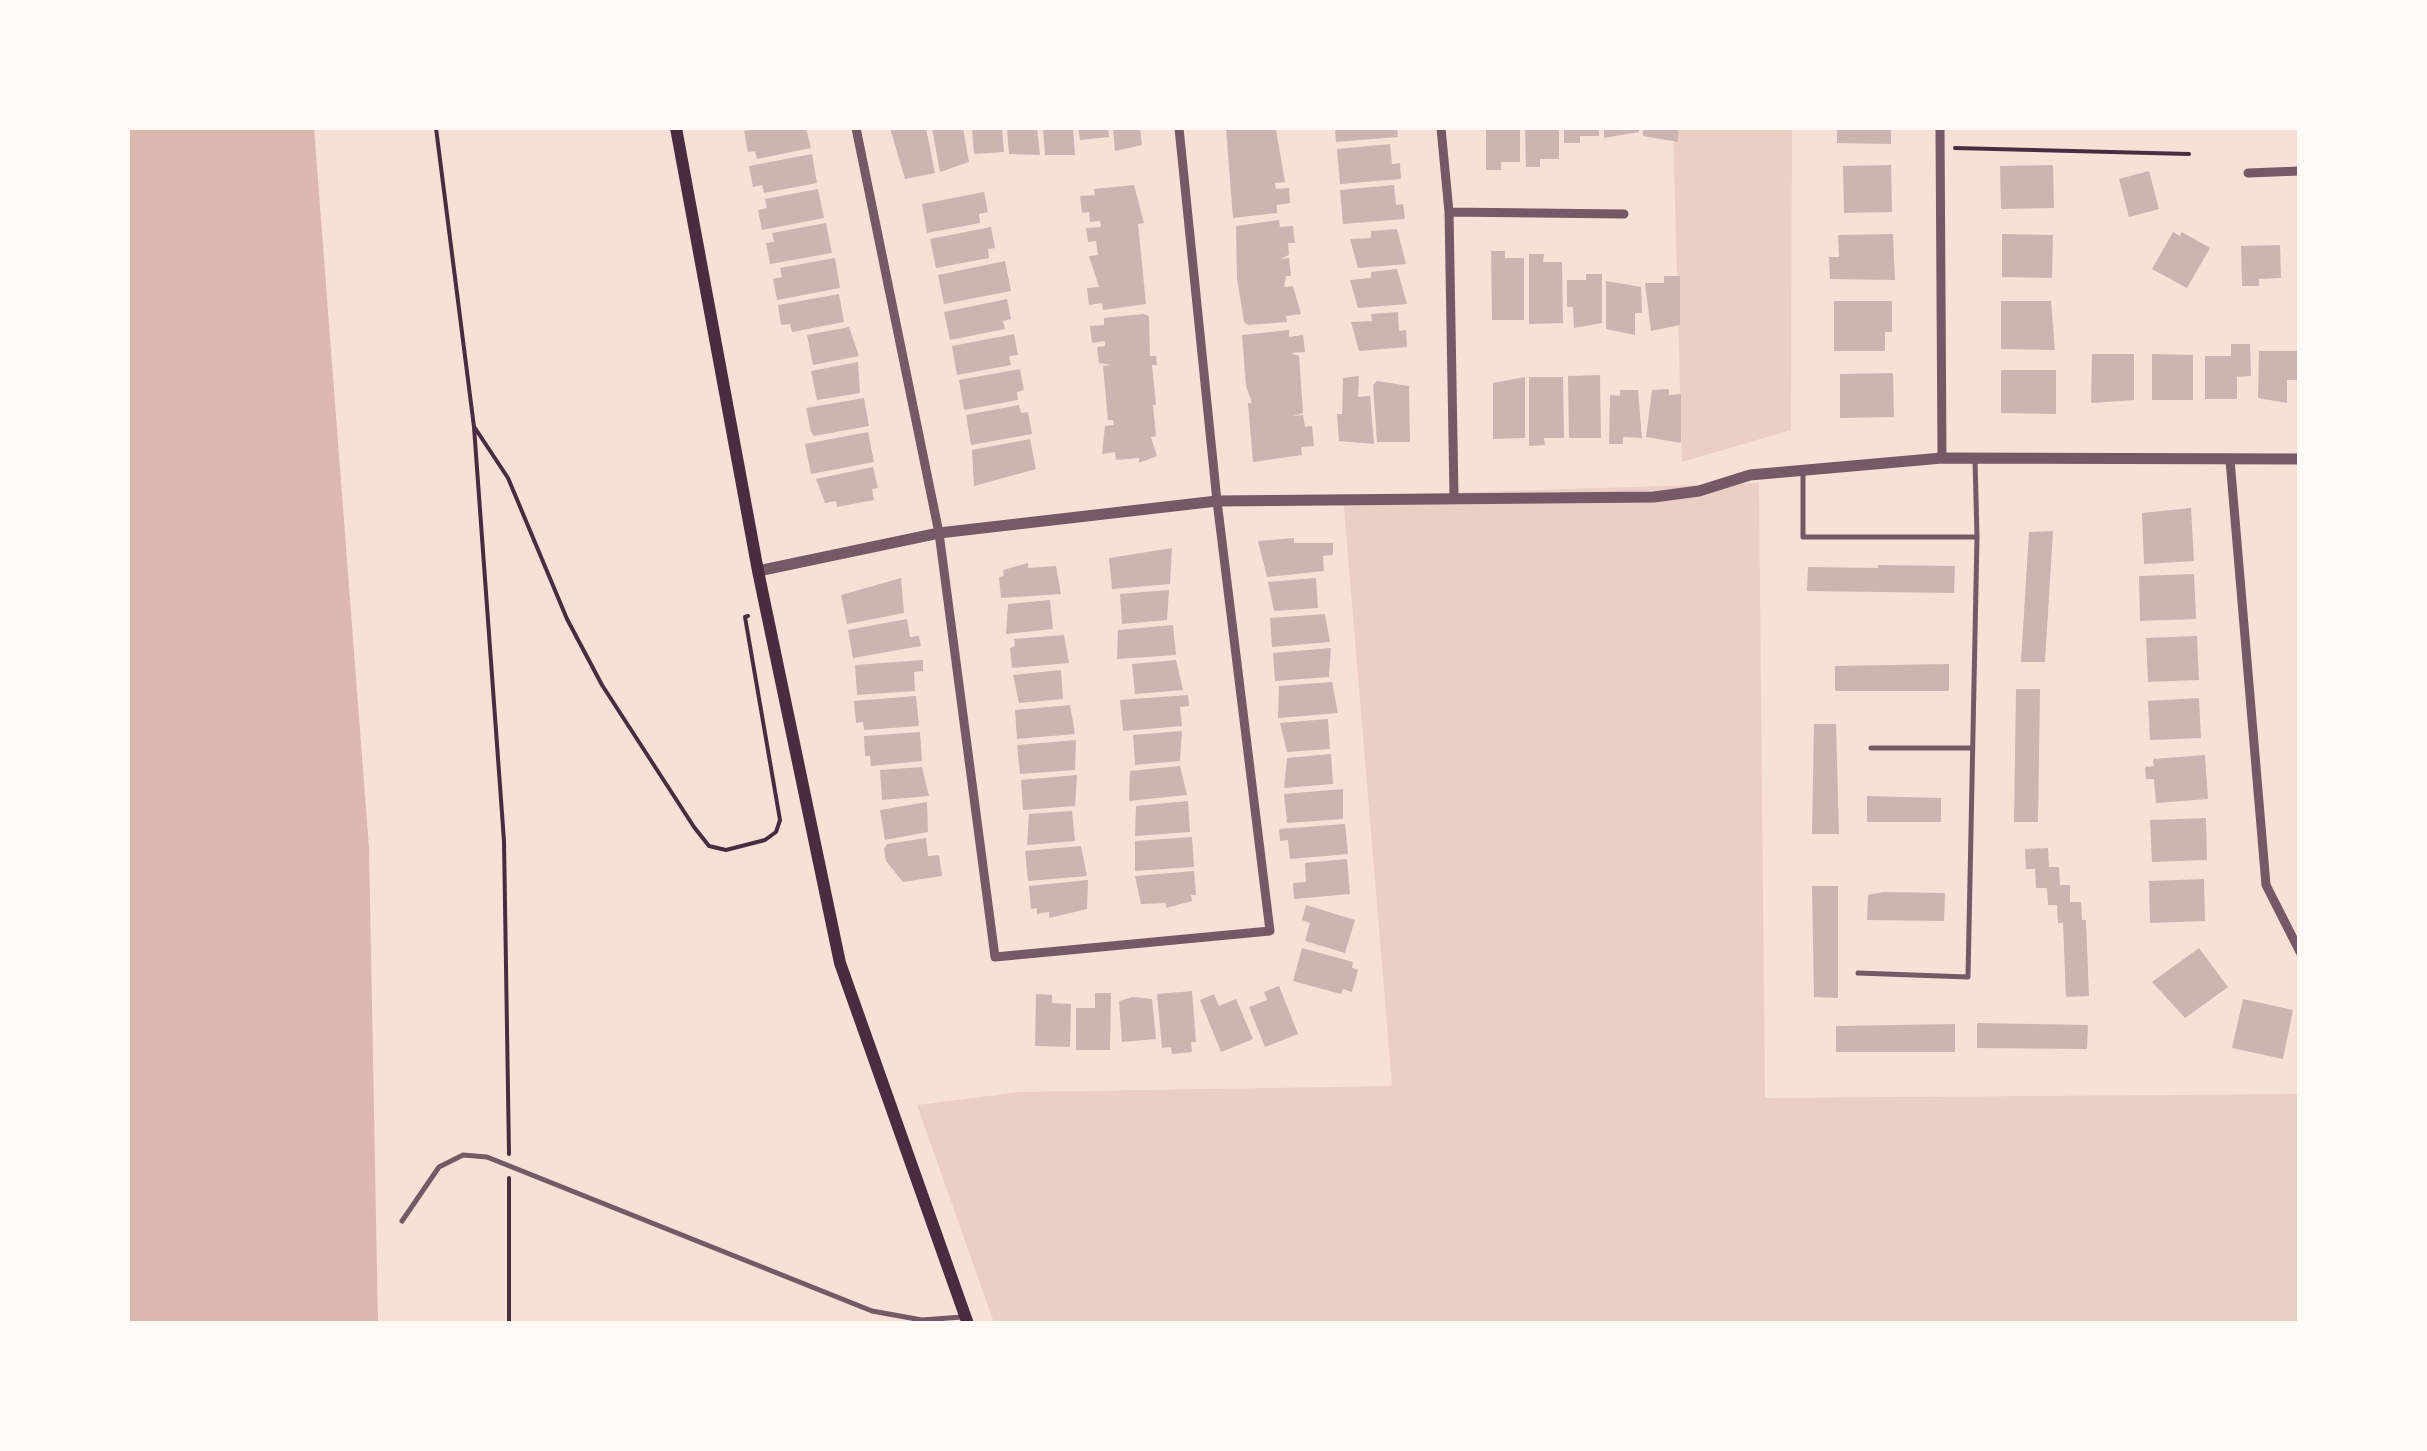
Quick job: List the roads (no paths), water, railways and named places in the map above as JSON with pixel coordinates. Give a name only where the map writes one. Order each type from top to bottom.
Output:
[{"type":"main road","points":[[676,128],[758,571],[840,963],[966,1320]]},
{"type":"street","points":[[856,128],[939,532],[995,957],[1270,930],[1217,501],[1178,128]]},
{"type":"street","points":[[1442,128],[1449,212],[1454,496]]},
{"type":"street","points":[[1940,128],[1942,458]]},
{"type":"street","points":[[2248,173],[2300,171]]},
{"type":"street","points":[[1449,212],[1624,214]]},
{"type":"street","points":[[758,571],[939,532],[1217,501],[1654,497],[1699,491],[1750,475],[1942,458],[2300,459]]},
{"type":"street","points":[[2230,460],[2266,885],[2300,952]]},
{"type":"lane","points":[[1858,972],[1968,977],[1977,538],[1975,460]]},
{"type":"lane","points":[[1802,469],[1803,537],[1977,538]]},
{"type":"lane","points":[[1871,748],[1970,748]]},
{"type":"lane","points":[[402,1221],[439,1166],[462,1155],[509,1164],[872,1311],[922,1320],[966,1320]]}]
